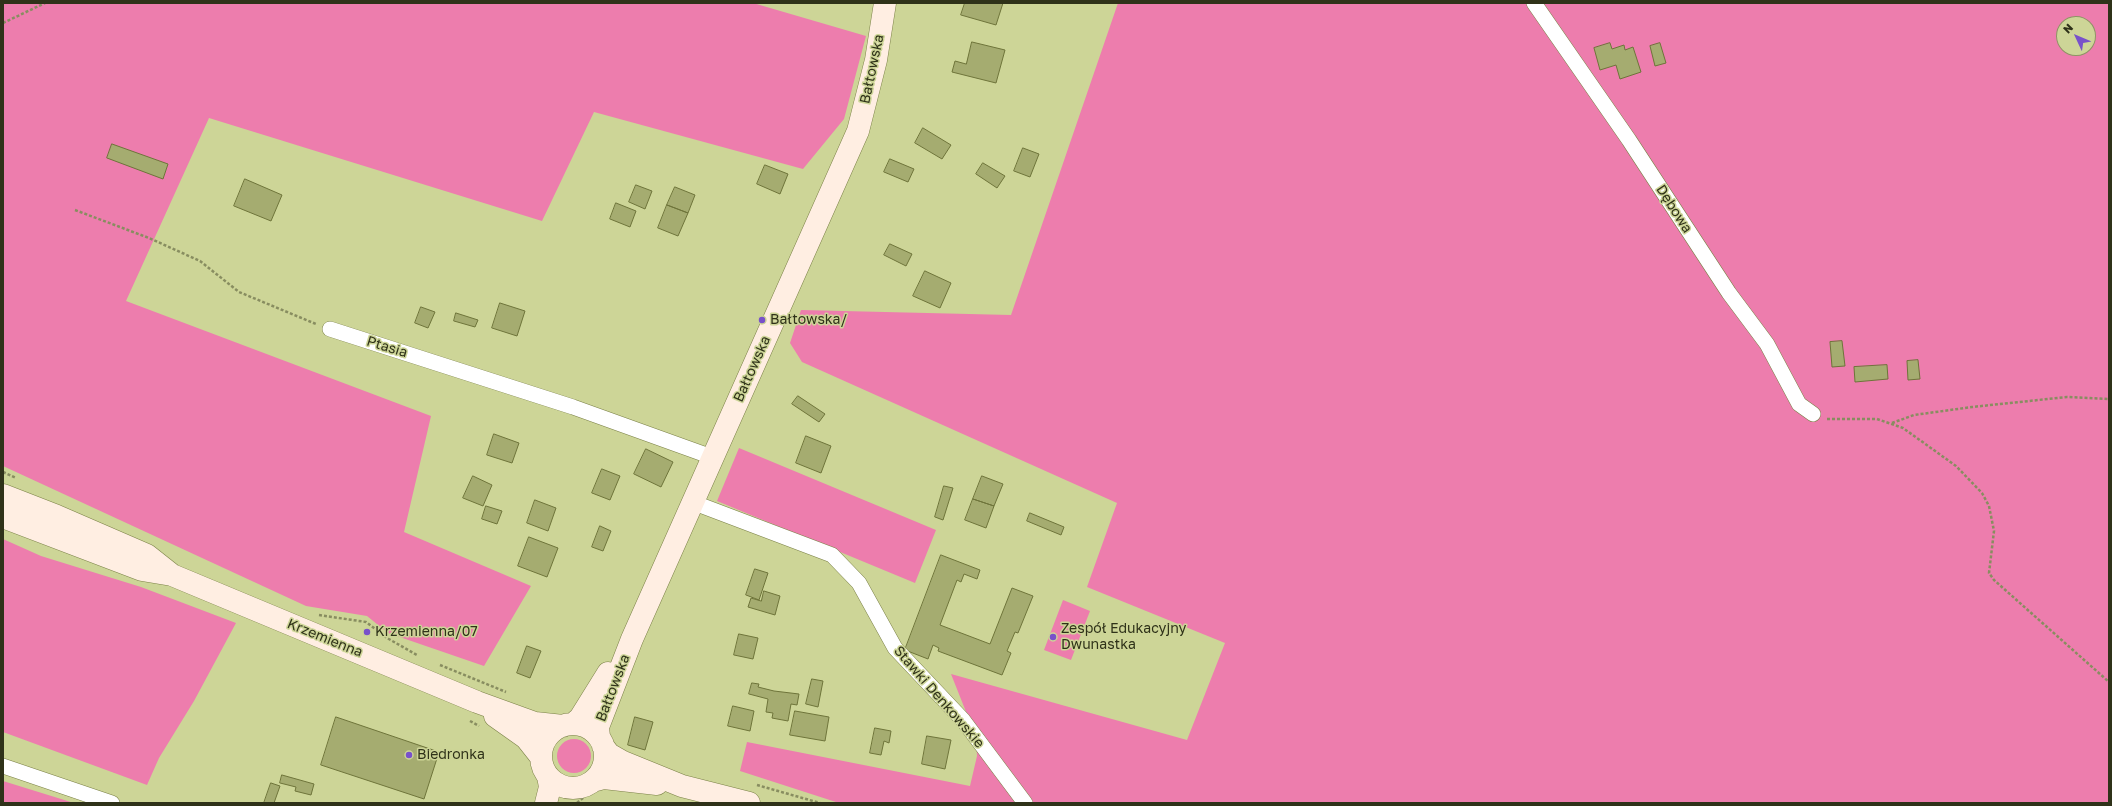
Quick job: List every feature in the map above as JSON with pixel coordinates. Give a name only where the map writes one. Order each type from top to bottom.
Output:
[{"type":"main road","name":"Bałtowska","points":[[601,742],[598,727],[632,639],[858,131],[876,60],[885,3]]},
{"type":"main road","name":"Krzemienna","points":[[3,495],[57,516],[147,555],[172,575]]},
{"type":"main road","name":"Krzemienna","points":[[3,517],[142,570],[172,575],[477,702],[535,723],[568,725]]},
{"type":"main road","name":"Bałtowska","points":[[568,725],[580,718],[632,639]]},
{"type":"main road","name":"Krzemienna","points":[[477,702],[526,738],[545,767]]},
{"type":"main road","points":[[546,803],[550,787],[545,767],[547,738],[554,731],[568,725],[583,726],[592,730],[609,754],[623,762],[682,786]]},
{"type":"main road","points":[[545,767],[555,783],[564,787],[588,784],[599,774],[604,766],[605,756],[601,742]]},
{"type":"main road","points":[[564,803],[571,794],[588,784],[604,778],[750,793]]},
{"type":"street","name":"Dębowa","points":[[1534,3],[1628,140],[1728,293],[1767,344],[1799,404],[1813,414]]},
{"type":"street","name":"Ptasia","points":[[330,329],[573,407],[712,457]]},
{"type":"street","name":"Stawki Denkowskie","points":[[692,502],[832,556],[858,583],[895,648],[963,720],[1025,803]]},
{"type":"street","points":[[3,766],[112,803]]},
{"type":"path","points":[[3,23],[45,3]]},
{"type":"path","points":[[75,210],[149,238],[200,261],[239,292],[330,329]]},
{"type":"path","points":[[1891,424],[1914,415],[1972,407],[2067,397],[2109,399]]},
{"type":"path","points":[[1813,414],[1826,419],[1877,419],[1903,428],[1956,466],[1982,493],[1989,506],[1994,531],[1990,573],[1994,580],[2109,682]]},
{"type":"path","points":[[3,472],[23,482]]},
{"type":"path","points":[[312,614],[366,622],[387,638],[422,658]]},
{"type":"path","points":[[436,663],[502,688],[508,693]]},
{"type":"path","points":[[750,793],[782,791],[820,803]]},
{"type":"shaded area","points":[[3,3],[753,3],[866,36],[844,119],[803,169],[594,112],[542,221],[209,118],[126,301],[431,416],[404,532],[531,586],[484,666],[388,633],[367,616],[306,606],[3,466]]},
{"type":"shaded area","points":[[1118,3],[2109,3],[2109,803],[839,803],[740,771],[747,742],[970,786],[977,756],[976,737],[951,674],[1187,740],[1225,643],[1087,587],[1117,503],[802,362],[790,343],[801,310],[1011,315]]},
{"type":"shaded area","points":[[739,448],[936,530],[915,583],[717,501]]},
{"type":"shaded area","points":[[3,539],[41,556],[141,587],[236,623],[194,701],[159,758],[147,785],[3,732]]},
{"type":"shaded area","points":[[1063,600],[1090,611],[1071,660],[1044,650]]},
{"type":"shaded area","points":[[571,739],[577,739],[581,740],[588,746],[591,756],[590,763],[584,770],[577,773],[571,773],[567,772],[560,766],[557,759],[557,753],[558,749],[564,742]]},
{"type":"shaded area","points":[[3,781],[74,803],[3,803]]},
{"type":"building","points":[[965,3],[1003,3],[996,25],[961,15]]},
{"type":"building","points":[[972,42],[1005,50],[996,83],[952,72],[955,61],[966,64]]},
{"type":"building","points":[[1610,43],[1612,49],[1624,45],[1625,50],[1633,47],[1641,72],[1620,79],[1616,65],[1600,70],[1594,48]]},
{"type":"building","points":[[1660,43],[1666,63],[1655,66],[1650,46]]},
{"type":"building","points":[[923,128],[951,145],[942,159],[915,143]]},
{"type":"building","points":[[112,144],[168,164],[163,179],[107,158]]},
{"type":"building","points":[[1023,148],[1039,154],[1030,177],[1014,171]]},
{"type":"building","points":[[890,159],[914,169],[908,182],[884,172]]},
{"type":"building","points":[[983,163],[1005,176],[997,188],[976,174]]},
{"type":"building","points":[[765,165],[788,174],[780,194],[757,184]]},
{"type":"building","points":[[245,179],[282,195],[271,221],[234,206]]},
{"type":"building","points":[[636,185],[652,191],[645,209],[629,202]]},
{"type":"building","points":[[675,187],[695,195],[688,213],[667,205]]},
{"type":"building","points":[[616,203],[636,211],[630,227],[610,219]]},
{"type":"building","points":[[667,205],[688,213],[678,236],[658,228]]},
{"type":"building","points":[[890,244],[912,254],[906,266],[884,255]]},
{"type":"building","points":[[925,271],[951,283],[940,308],[913,296]]},
{"type":"building","points":[[500,303],[525,311],[517,336],[492,328]]},
{"type":"building","points":[[421,307],[435,312],[428,328],[415,323]]},
{"type":"building","points":[[456,313],[478,320],[475,327],[454,321]]},
{"type":"building","points":[[1842,341],[1845,366],[1832,367],[1830,342]]},
{"type":"building","points":[[1918,360],[1920,379],[1908,380],[1907,361]]},
{"type":"building","points":[[1887,365],[1888,379],[1855,382],[1854,367]]},
{"type":"building","points":[[798,396],[825,414],[819,422],[792,404]]},
{"type":"building","points":[[494,434],[519,443],[512,463],[487,455]]},
{"type":"building","points":[[806,436],[831,446],[821,473],[796,463]]},
{"type":"building","points":[[646,449],[673,462],[661,487],[634,474]]},
{"type":"building","points":[[602,469],[620,476],[610,500],[592,493]]},
{"type":"building","points":[[473,476],[492,485],[483,506],[463,498]]},
{"type":"building","points":[[982,476],[1003,484],[994,506],[973,499]]},
{"type":"building","points":[[944,486],[953,488],[943,520],[935,517]]},
{"type":"building","points":[[973,499],[994,506],[986,528],[965,520]]},
{"type":"building","points":[[535,500],[556,508],[548,531],[527,523]]},
{"type":"building","points":[[486,506],[502,511],[497,524],[482,519]]},
{"type":"building","points":[[1030,513],[1064,527],[1061,535],[1027,521]]},
{"type":"building","points":[[600,526],[611,531],[603,551],[592,547]]},
{"type":"building","points":[[529,537],[558,548],[547,577],[518,566]]},
{"type":"building","points":[[941,555],[980,570],[977,579],[964,574],[961,582],[957,580],[940,625],[990,644],[1012,588],[1033,596],[1018,633],[1015,632],[1007,651],[1011,653],[1002,675],[938,651],[939,648],[933,645],[928,659],[905,650]]},
{"type":"building","points":[[755,569],[768,573],[759,600],[746,595]]},
{"type":"building","points":[[764,591],[780,596],[775,615],[748,607],[751,598],[761,601]]},
{"type":"building","points":[[739,634],[758,638],[753,659],[734,655]]},
{"type":"building","points":[[527,646],[541,651],[530,678],[517,673]]},
{"type":"building","points":[[812,679],[823,681],[818,707],[806,704]]},
{"type":"building","points":[[752,683],[759,684],[758,687],[774,691],[799,694],[797,705],[791,704],[788,721],[772,718],[773,713],[766,712],[768,699],[749,694]]},
{"type":"building","points":[[733,706],[754,711],[750,731],[728,726]]},
{"type":"building","points":[[795,711],[829,717],[825,741],[790,735]]},
{"type":"building","points":[[336,717],[439,752],[424,799],[321,765]]},
{"type":"building","points":[[635,717],[653,722],[645,750],[628,745]]},
{"type":"building","points":[[875,728],[891,731],[889,743],[884,741],[881,755],[870,753]]},
{"type":"building","points":[[927,736],[951,740],[945,769],[922,764]]},
{"type":"building","points":[[282,775],[314,784],[311,795],[295,791],[296,787],[280,783]]},
{"type":"building","points":[[271,783],[280,786],[274,803],[264,803]]},
{"type":"place","name":"Bałtowska/","points":[[762,320]]},
{"type":"place","name":"Krzemienna/07","points":[[367,632]]},
{"type":"place","name":"Zespół Edukacyjny Dwunastka","points":[[1053,637]]},
{"type":"place","name":"Biedronka","points":[[409,755]]}]
